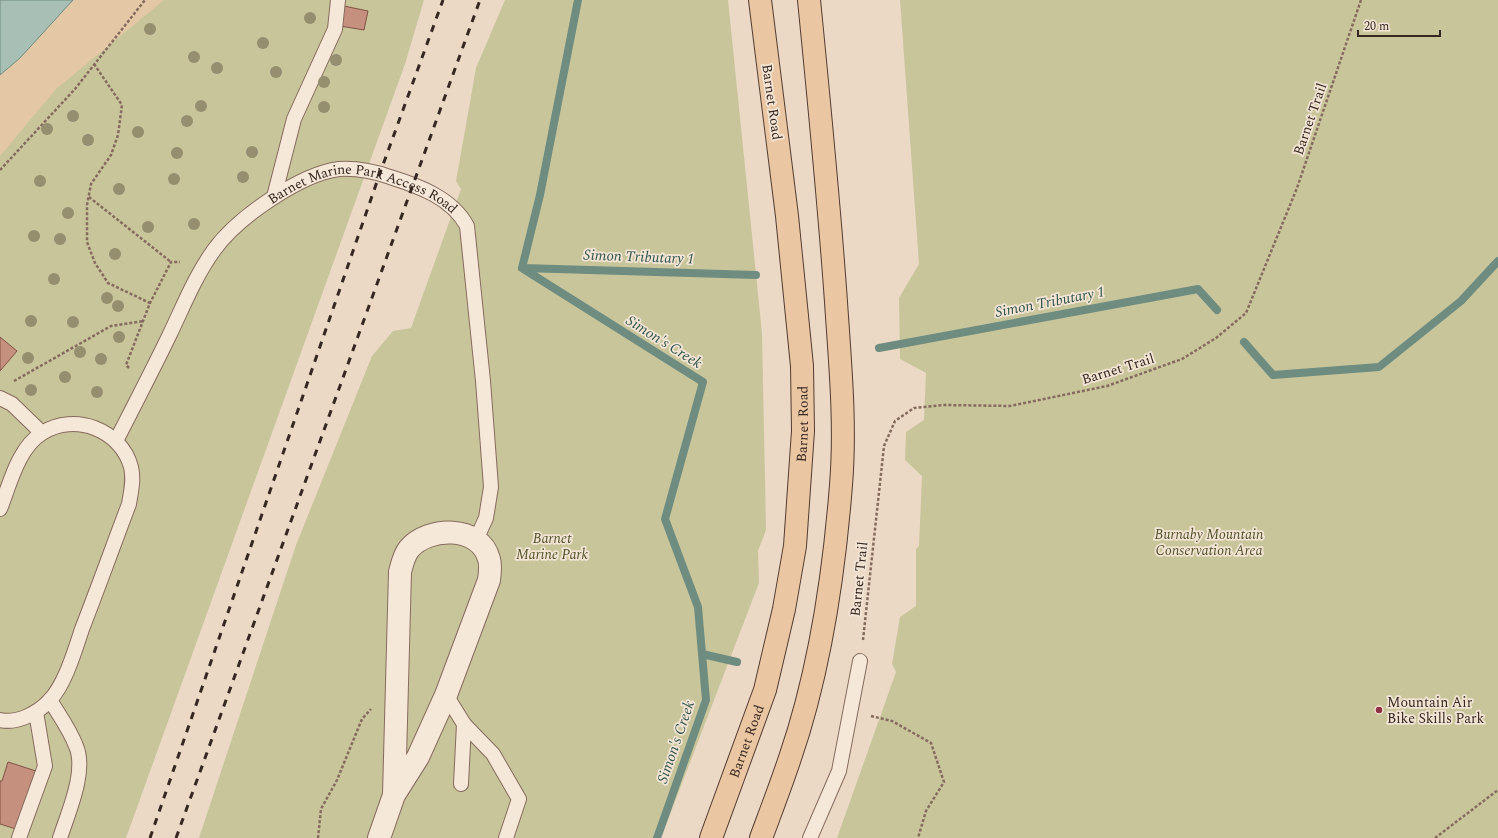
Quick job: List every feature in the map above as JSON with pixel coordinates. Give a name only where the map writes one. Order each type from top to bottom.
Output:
[{"type":"main road","name":"Barnet Road","points":[[711,838],[765,690],[784,609],[795,546],[803,431],[802,366],[787,216],[760,0]]},
{"type":"main road","points":[[761,838],[791,757],[810,685],[834,552],[841,484],[842,424],[840,363],[830,214],[809,0]]},
{"type":"street","points":[[379,838],[394,795],[418,757],[446,695],[489,580],[491,567],[489,557],[483,546],[476,540],[453,532],[438,533],[426,536],[408,550],[402,562],[400,572],[394,795]]},
{"type":"lane","points":[[274,197],[294,119],[335,29],[338,0]]},
{"type":"lane","name":"Barnet Marine Park Access Road","points":[[116,441],[146,383],[193,285],[214,249],[228,234],[274,197],[319,173],[339,169],[361,169],[419,187],[452,206],[462,217],[467,226],[483,380],[491,487],[486,518],[476,540]]},
{"type":"lane","points":[[0,398],[12,404],[42,433]]},
{"type":"lane","points":[[0,509],[18,461],[42,433],[59,426],[74,424],[90,426],[104,432],[116,441],[125,453],[131,468],[133,483],[129,504],[60,685],[50,700],[36,712],[20,719],[0,720]]},
{"type":"lane","points":[[810,838],[839,771],[860,661]]},
{"type":"lane","points":[[446,695],[464,724],[493,754],[519,799],[506,838]]},
{"type":"lane","points":[[50,700],[77,746],[80,765],[60,838]]},
{"type":"lane","points":[[19,838],[45,766],[36,712]]},
{"type":"lane","points":[[460,784],[464,724]]},
{"type":"path","points":[[0,170],[75,89],[146,0]]},
{"type":"path","name":"Barnet Trail","points":[[860,661],[884,446],[896,421],[914,408],[944,405],[1010,406],[1107,386],[1182,359],[1216,338],[1246,313],[1297,188],[1361,0]]},
{"type":"path","points":[[94,64],[122,105],[118,136],[111,155],[91,184],[87,242],[95,263],[108,283],[150,303]]},
{"type":"path","points":[[89,197],[171,262],[205,264]]},
{"type":"path","points":[[146,383],[126,366],[150,303],[171,262]]},
{"type":"path","points":[[13,382],[111,326],[144,321]]},
{"type":"path","points":[[318,838],[321,809],[337,780],[362,719],[373,707]]},
{"type":"path","points":[[851,711],[892,721],[931,743],[944,782],[926,811],[918,838]]},
{"type":"path","points":[[1435,838],[1498,790]]},
{"type":"green space","points":[[73,0],[424,0],[405,64],[126,838],[0,838],[0,75]]},
{"type":"green space","name":"Barnet Marine Park","points":[[505,0],[728,0],[762,333],[766,530],[758,551],[759,583],[661,838],[199,838],[296,545],[372,356],[393,331],[411,328],[461,189],[456,181],[476,68]]},
{"type":"green space","name":"Burnaby Mountain Conservation Area","points":[[900,0],[1498,0],[1498,838],[837,838],[896,672],[892,664],[900,617],[916,606],[916,549],[919,546],[922,476],[905,460],[906,432],[924,420],[926,373],[900,359],[899,298],[919,264]]},
{"type":"sand","points":[[0,0],[164,0],[56,89],[0,156]]},
{"type":"shaded area","points":[[0,0],[73,0],[20,58],[0,75]]},
{"type":"building","points":[[344,6],[368,11],[364,30],[340,26]]},
{"type":"building","points":[[0,337],[17,351],[0,371]]},
{"type":"building","points":[[8,762],[36,771],[16,829],[0,824],[0,781],[2,781]]},
{"type":"waterway","name":"Simon's Creek","points":[[522,268],[540,195],[578,0]]},
{"type":"waterway","points":[[1244,342],[1273,375],[1379,367],[1461,301],[1498,261]]},
{"type":"waterway","name":"Simon's Creek","points":[[522,268],[703,382],[665,519],[698,607],[706,700],[657,838]]},
{"type":"waterway","name":"Simon Tributary 1","points":[[523,268],[756,275]]},
{"type":"waterway","name":"Simon Tributary 1","points":[[879,348],[1198,289],[1217,310]]},
{"type":"waterway","points":[[702,654],[737,662]]},
{"type":"railway","points":[[150,838],[380,173],[443,0]]},
{"type":"railway","points":[[176,838],[480,0]]},
{"type":"place","name":"Mountain Air Bike Skills Park","points":[[1379,710]]}]
